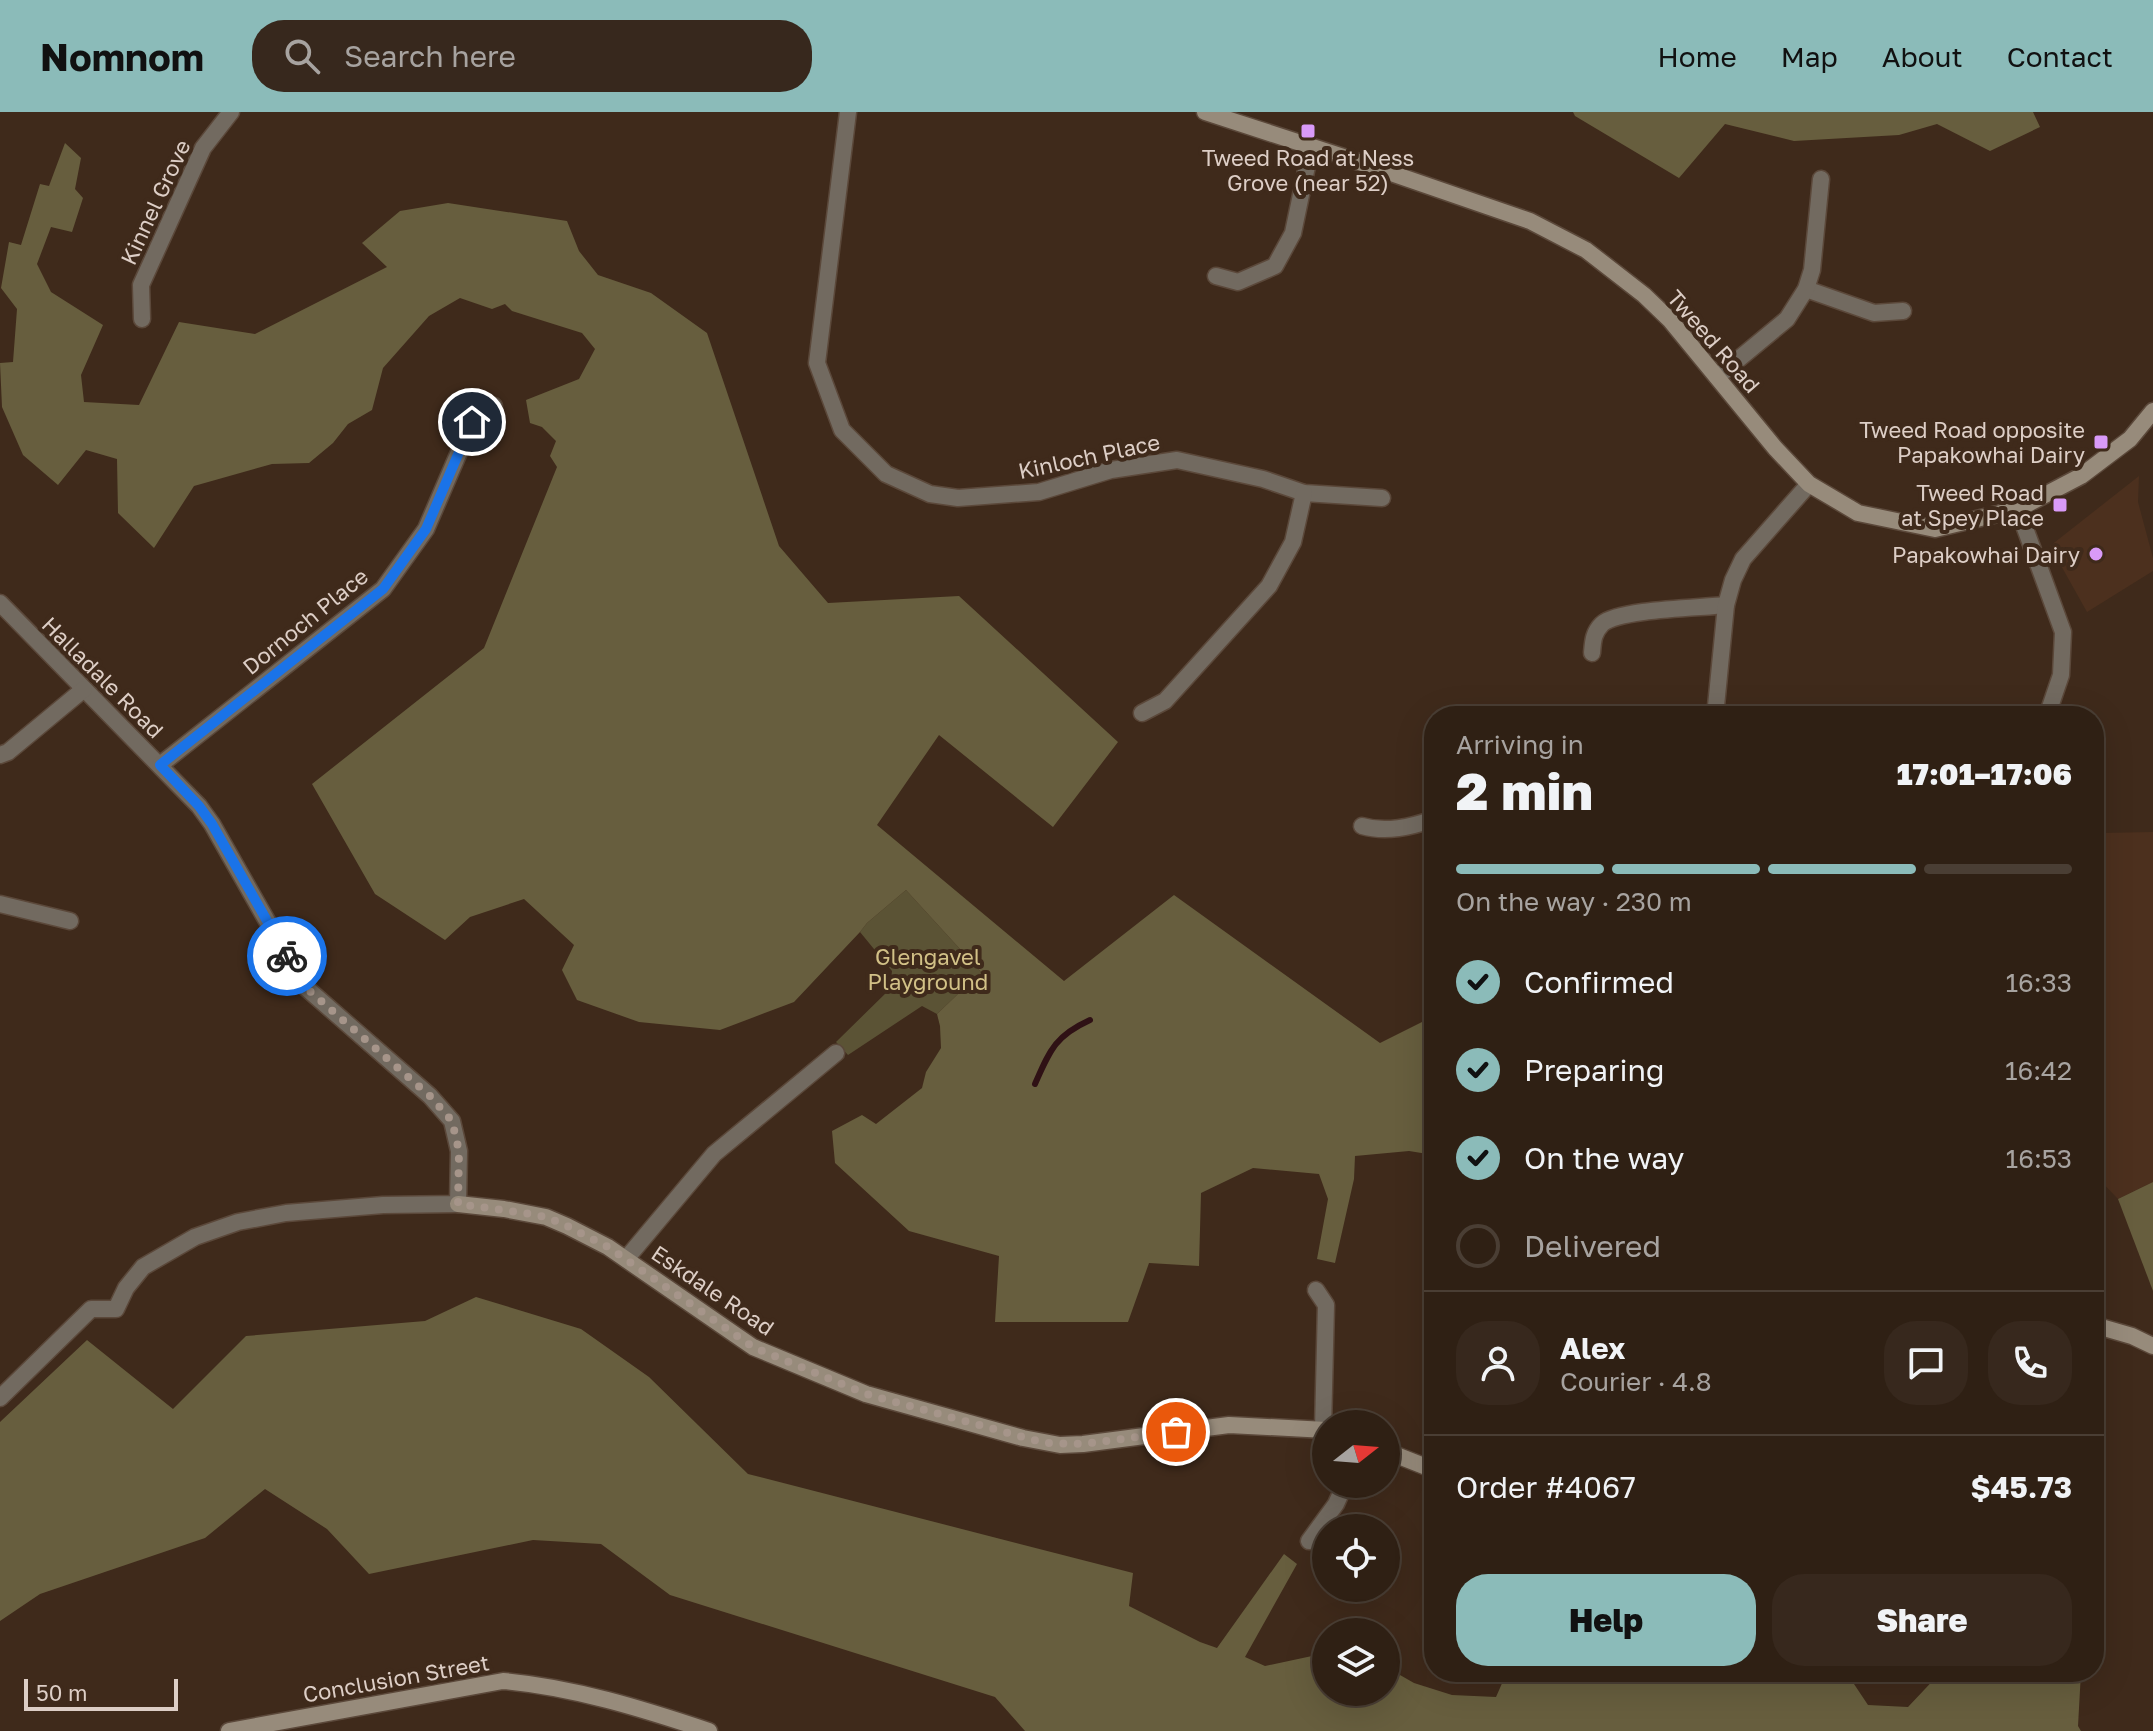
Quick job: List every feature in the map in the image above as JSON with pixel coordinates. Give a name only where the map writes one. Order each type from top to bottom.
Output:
[{"type":"street","name":"Kinnel Grove","points":[[142,319],[141,285],[203,148],[231,112]]},
{"type":"street","name":"Kinloch Place","points":[[848,112],[817,363],[842,430],[886,474],[930,494],[958,498],[1039,492],[1111,470],[1177,460],[1263,479],[1304,493],[1382,498]]},
{"type":"street","name":"Tweed Road","points":[[1205,112],[1530,221],[1586,250],[1644,295],[1670,320],[1775,448],[1809,484],[1858,513],[1935,529],[2018,509],[2081,476],[2130,439],[2153,411]]},
{"type":"street","points":[[1216,276],[1238,282],[1275,266],[1293,233],[1311,147]]},
{"type":"street","points":[[1717,377],[1787,319],[1806,289],[1812,270],[1821,179]]},
{"type":"street","points":[[1806,289],[1874,313],[1903,311]]},
{"type":"street","name":"Dornoch Place","points":[[160,765],[383,589],[426,529],[472,422],[494,406]]},
{"type":"street","points":[[1716,706],[1726,605],[1733,580],[1743,559],[1809,484]]},
{"type":"street","points":[[1142,713],[1165,701],[1269,586],[1293,542],[1304,493]]},
{"type":"street","points":[[2018,509],[2063,632],[2061,675],[2050,706]]},
{"type":"street","name":"Halladale Road","points":[[0,603],[199,806],[304,986],[430,1096],[452,1121],[459,1151],[458,1204]]},
{"type":"street","points":[[1592,653],[1594,636],[1603,623],[1621,615],[1726,605]]},
{"type":"street","points":[[0,755],[8,752],[84,689]]},
{"type":"street","points":[[1362,826],[1378,831],[1424,823]]},
{"type":"street","points":[[0,904],[70,921]]},
{"type":"street","points":[[626,1259],[714,1154],[836,1053]]},
{"type":"street","name":"Eskdale Road","points":[[0,1398],[91,1309],[116,1309],[126,1288],[143,1267],[195,1237],[238,1222],[286,1213],[383,1205],[458,1204],[546,1217],[608,1247],[753,1347],[866,1394],[1023,1438],[1060,1445],[1229,1425],[1312,1429]]},
{"type":"street","points":[[1316,1290],[1326,1305],[1324,1410]]},
{"type":"street","points":[[2104,1328],[2153,1346]]},
{"type":"street","points":[[1400,1457],[1424,1466]]},
{"type":"street","points":[[1309,1541],[1339,1498]]},
{"type":"street","name":"Conclusion Street","points":[[229,1731],[503,1681],[532,1683],[611,1701],[709,1731]]},
{"type":"shaded area","points":[[1573,112],[2033,112],[2040,127],[1990,151],[1937,124],[1899,135],[1794,141],[1725,124],[1679,178]]},
{"type":"shaded area","points":[[65,143],[81,158],[75,189],[83,198],[72,232],[51,227],[37,264],[51,292],[103,325],[81,375],[84,402],[139,405],[179,322],[255,334],[387,267],[362,243],[400,211],[448,203],[567,221],[579,251],[598,275],[651,293],[707,333],[779,546],[828,603],[959,596],[1118,742],[1053,827],[939,735],[877,825],[1064,981],[1174,895],[1380,1043],[1424,1021],[1424,1153],[1409,1151],[1355,1156],[1354,1179],[1335,1263],[1317,1259],[1328,1199],[1319,1174],[1253,1168],[1201,1193],[1199,1266],[1149,1263],[1128,1322],[995,1322],[999,1256],[909,1231],[835,1163],[832,1131],[862,1115],[876,1124],[922,1088],[926,1072],[941,1048],[937,1014],[981,972],[906,890],[867,923],[794,1002],[720,1030],[639,1022],[577,1000],[562,970],[574,945],[524,899],[470,917],[445,940],[375,894],[312,784],[484,648],[557,467],[550,456],[556,441],[542,427],[530,423],[526,400],[579,379],[595,349],[582,333],[512,311],[505,304],[492,309],[460,298],[429,316],[383,368],[372,410],[348,424],[333,443],[309,463],[272,464],[194,486],[154,548],[118,513],[117,459],[86,450],[58,485],[23,455],[2,407],[0,363],[13,362],[17,309],[1,288],[9,242],[21,245],[40,184],[49,186]]},
{"type":"shaded area","points":[[2139,476],[2138,502],[2153,558],[2153,571],[2087,612],[2050,546]]},
{"type":"shaded area","points":[[2153,832],[2153,1182],[2118,1199],[2104,1184],[2104,833]]},
{"type":"shaded area","points":[[2153,1182],[2153,1291],[2118,1199]]},
{"type":"shaded area","points":[[476,1297],[581,1329],[649,1377],[748,1474],[1133,1573],[1129,1606],[1217,1648],[1284,1554],[1297,1564],[1245,1657],[1265,1666],[1312,1656],[1312,1706],[1400,1706],[1400,1675],[1414,1683],[1452,1695],[1496,1697],[1503,1682],[1853,1682],[1868,1705],[1908,1707],[1932,1682],[2080,1682],[2078,1726],[2081,1731],[1025,1731],[995,1697],[670,1595],[601,1544],[533,1540],[369,1574],[327,1529],[265,1489],[205,1538],[40,1594],[0,1621],[0,1422],[87,1340],[173,1409],[246,1336],[425,1321]]},
{"type":"green space","name":"Glengavel Playground","points":[[906,890],[981,972],[937,1014],[922,1006],[848,1055],[836,1042],[890,989],[892,971],[860,932]]},
{"type":"waterway","points":[[1035,1084],[1061,1038],[1090,1020]]},
{"type":"way so far","points":[[287,956],[304,986],[430,1096],[452,1121],[459,1151],[458,1204],[546,1217],[567,1226],[608,1247],[753,1347],[866,1394],[1023,1438],[1060,1445],[1176,1432]]},
{"type":"place","name":"Tweed Road at Ness Grove (near 52)","points":[[1308,131]]},
{"type":"place","name":"Tweed Road opposite Papakowhai Dairy","points":[[2101,442]]},
{"type":"place","name":"Tweed Road at Spey Place","points":[[2060,505]]},
{"type":"place","name":"Papakowhai Dairy","points":[[2096,554]]},
{"type":"route","points":[[287,956],[212,824],[160,765],[383,589],[426,529],[472,422]]}]
